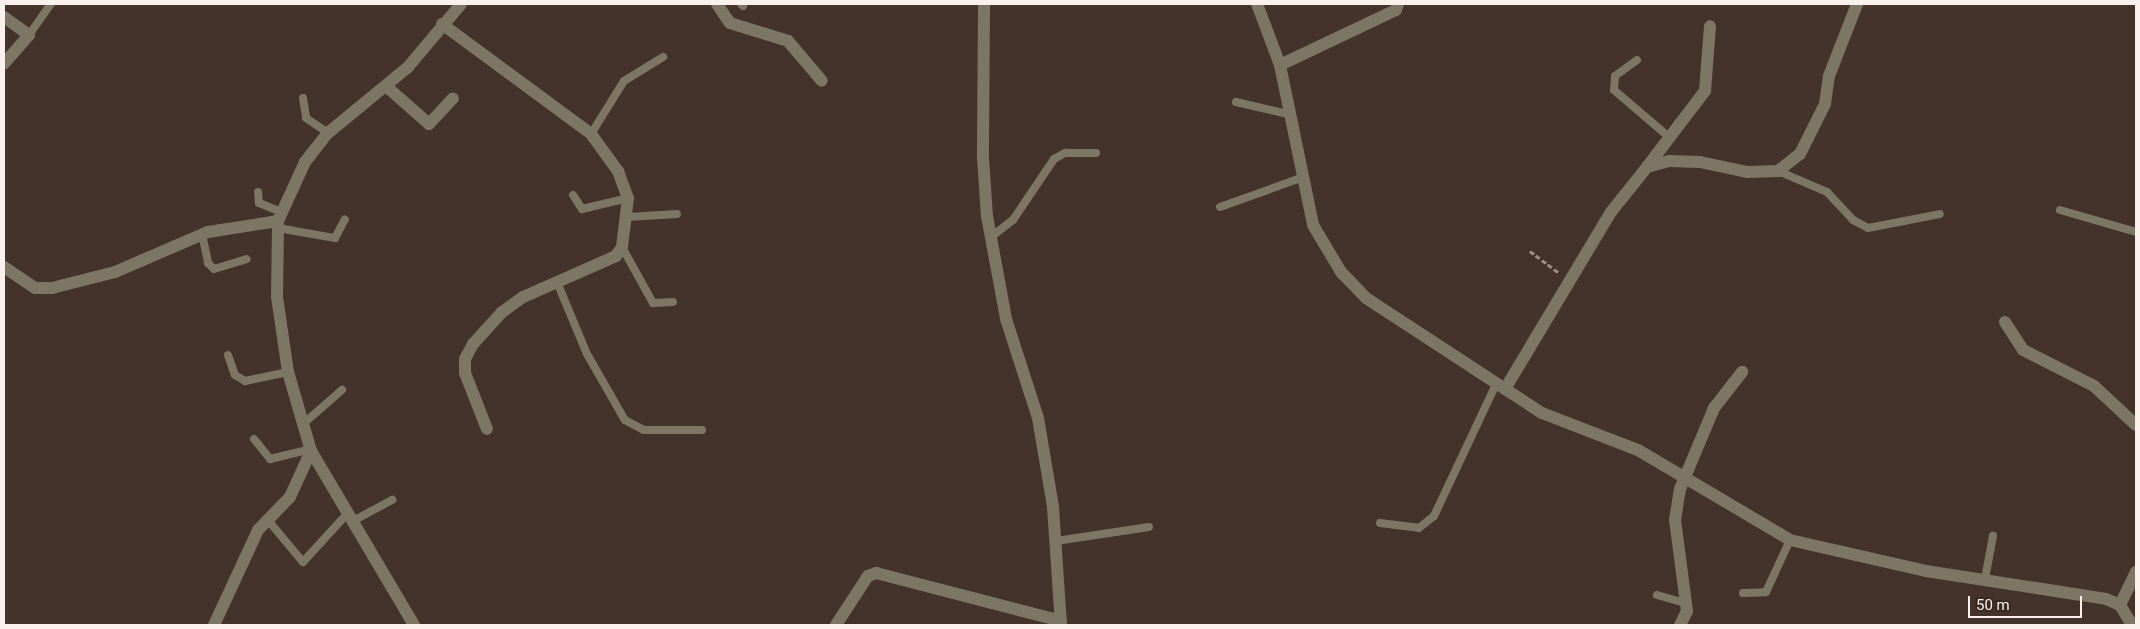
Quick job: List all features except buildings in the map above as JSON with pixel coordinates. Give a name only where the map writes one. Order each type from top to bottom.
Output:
[{"type":"street","points":[[414,625],[349,518],[311,450],[288,372],[278,297],[279,220],[305,162],[328,133],[387,87],[460,4]]},
{"type":"street","points":[[717,4],[730,23],[788,41],[822,81]]},
{"type":"street","points":[[836,625],[868,576],[876,573],[1061,623],[1056,541],[1038,418],[1006,318],[991,237],[982,158],[984,4]]},
{"type":"street","points":[[1257,4],[1280,64],[1314,225],[1341,272],[1366,298],[1542,413],[1638,450],[1684,475],[1718,501],[1790,540],[1985,579],[2106,599],[2120,605],[2132,625]]},
{"type":"street","points":[[1280,64],[1396,10],[1398,4]]},
{"type":"street","points":[[1647,167],[1669,160],[1700,162],[1748,172],[1778,171],[1808,143],[1858,4]]},
{"type":"street","points":[[4,17],[29,35],[4,64]]},
{"type":"street","points":[[442,24],[591,134],[618,171],[628,198],[628,217],[622,247],[608,262],[557,282],[502,312],[465,359],[465,373],[487,429]]},
{"type":"street","points":[[1501,386],[1547,314],[1571,282],[1611,212],[1705,91],[1710,26]]},
{"type":"street","points":[[387,87],[429,124],[454,98]]},
{"type":"street","points":[[4,267],[36,288],[52,288],[115,272],[202,234],[279,220]]},
{"type":"street","points":[[2004,322],[2023,350],[2094,386],[2136,426]]},
{"type":"street","points":[[1680,625],[1686,603],[1676,520],[1684,475],[1714,408],[1742,372]]},
{"type":"street","points":[[216,624],[267,519],[290,497],[311,450]]},
{"type":"street","points":[[2120,605],[2136,574]]},
{"type":"lane","points":[[29,35],[51,4]]},
{"type":"lane","points":[[591,134],[624,81],[663,57]]},
{"type":"lane","points":[[1637,60],[1615,76],[1614,90],[1670,138]]},
{"type":"lane","points":[[303,98],[306,118],[328,133]]},
{"type":"lane","points":[[1236,102],[1292,115]]},
{"type":"lane","points":[[991,237],[1018,214],[1054,158],[1065,153],[1096,153]]},
{"type":"lane","points":[[1778,171],[1827,192],[1853,220],[1868,228],[1940,214]]},
{"type":"lane","points":[[1220,207],[1304,177]]},
{"type":"lane","points":[[258,192],[259,203],[279,220],[335,238],[345,218]]},
{"type":"lane","points":[[573,195],[582,209],[628,198]]},
{"type":"lane","points":[[2060,210],[2136,232]]},
{"type":"lane","points":[[628,217],[677,214]]},
{"type":"lane","points":[[202,234],[208,263],[214,269],[246,259]]},
{"type":"lane","points":[[622,247],[652,303],[673,302]]},
{"type":"lane","points":[[557,282],[587,354],[625,420],[644,430],[702,430]]},
{"type":"lane","points":[[228,355],[235,375],[245,381],[288,372]]},
{"type":"lane","points":[[1380,523],[1419,528],[1434,516],[1501,386]]},
{"type":"lane","points":[[303,424],[342,390]]},
{"type":"lane","points":[[254,439],[270,459],[311,450]]},
{"type":"lane","points":[[267,519],[303,562],[349,518],[392,500]]},
{"type":"lane","points":[[1056,541],[1149,528]]},
{"type":"lane","points":[[1985,579],[1993,536]]},
{"type":"lane","points":[[1743,593],[1766,592],[1790,540]]},
{"type":"lane","points":[[1658,595],[1686,603]]},
{"type":"path","points":[[1530,251],[1571,282]]}]
